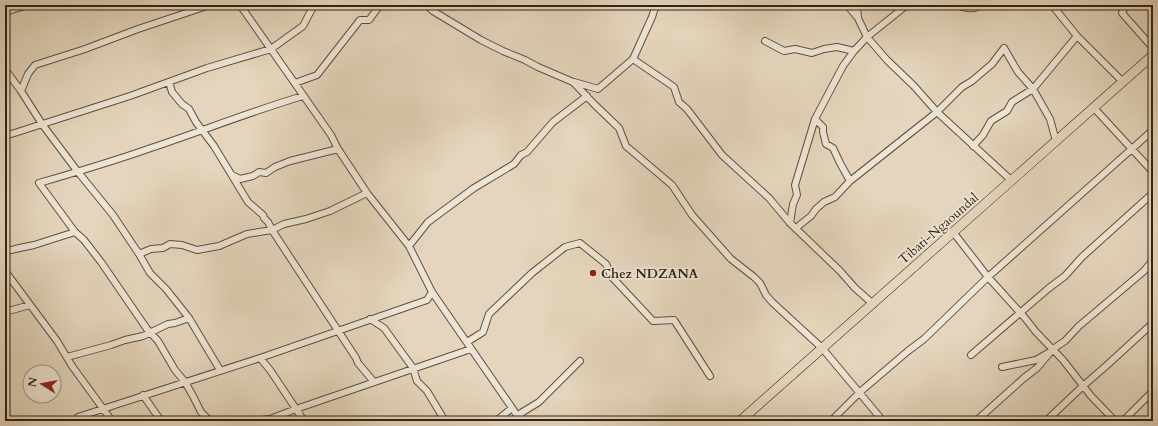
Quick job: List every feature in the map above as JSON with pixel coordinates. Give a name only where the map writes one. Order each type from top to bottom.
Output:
[{"type":"highway","name":"Tibati-Ngaoundal","points":[[740,421],[1153,55]]},
{"type":"street","points":[[5,12],[28,5]]},
{"type":"street","points":[[21,91],[28,74],[35,65],[210,5]]},
{"type":"street","points":[[240,5],[331,135],[338,149],[367,193],[409,246],[432,292],[521,421],[521,413],[539,402],[580,361]]},
{"type":"street","points":[[5,136],[130,96],[207,68],[271,49],[303,26],[314,5]]},
{"type":"street","points":[[295,83],[316,75],[360,20],[368,20],[380,5]]},
{"type":"street","points":[[426,5],[481,40],[503,51],[573,82],[598,89],[633,59],[656,5]]},
{"type":"street","points":[[846,5],[858,18],[867,37],[887,60],[914,86],[937,112],[1012,181]]},
{"type":"street","points":[[857,5],[858,18]]},
{"type":"street","points":[[790,223],[796,195],[795,185],[815,120],[843,66],[867,37],[906,5]]},
{"type":"street","points":[[956,5],[964,8],[979,7],[981,5]]},
{"type":"street","points":[[1052,5],[1077,36],[1123,82]]},
{"type":"street","points":[[1126,5],[1122,13],[1153,48]]},
{"type":"street","points":[[973,146],[983,136],[991,121],[1007,111],[1012,102],[1034,89],[1077,36]]},
{"type":"street","points":[[765,41],[784,51],[795,49],[812,53],[837,47],[854,51]]},
{"type":"street","points":[[796,228],[811,216],[824,202],[835,197],[850,181],[937,112],[962,87],[972,81],[992,64],[1004,48],[1018,72],[1034,89],[1050,119],[1056,141]]},
{"type":"street","points":[[633,59],[674,87],[679,102],[687,109],[722,155],[769,198],[790,223],[872,303]]},
{"type":"street","points":[[5,69],[42,124],[113,215],[150,273],[166,289],[189,318],[220,370]]},
{"type":"street","points":[[168,82],[172,92],[182,104],[189,109],[214,146],[248,202],[262,214],[268,222],[358,363],[374,382]]},
{"type":"street","points":[[573,82],[619,128],[626,146],[672,185],[692,215],[731,259],[754,277],[760,283],[766,295],[772,302],[822,348],[883,421]]},
{"type":"street","points":[[210,421],[201,412],[185,382],[175,370],[158,341],[129,305],[84,240],[75,232],[39,183],[78,172],[202,130],[267,106],[303,96]]},
{"type":"street","points":[[409,246],[428,222],[474,188],[514,164],[521,155],[527,152],[553,122],[587,96]]},
{"type":"street","points":[[1094,108],[1153,172]]},
{"type":"street","points":[[815,120],[823,127],[822,132],[826,144],[833,148],[850,181]]},
{"type":"street","points":[[832,421],[860,392],[924,339],[988,277],[1153,130]]},
{"type":"street","points":[[232,174],[240,179],[253,176],[259,172],[266,173],[275,167],[290,161],[338,149]]},
{"type":"street","points":[[139,254],[151,249],[163,248],[170,244],[182,245],[197,250],[219,246],[247,234],[272,230],[284,224],[330,211],[367,193]]},
{"type":"street","points":[[971,355],[1065,276],[1082,257],[1153,193]]},
{"type":"street","points":[[5,252],[34,246],[75,232]]},
{"type":"street","points":[[953,232],[988,277],[1020,313],[1050,351],[1071,370],[1091,396],[1115,421]]},
{"type":"street","points":[[467,342],[483,332],[489,314],[532,273],[565,247],[580,243],[606,264],[611,276],[653,321],[674,320],[710,376]]},
{"type":"street","points":[[1002,367],[1036,360],[1065,341],[1079,326],[1124,288],[1153,260]]},
{"type":"street","points":[[5,271],[112,421]]},
{"type":"street","points":[[78,417],[260,358],[427,300],[432,292]]},
{"type":"street","points":[[5,312],[30,305]]},
{"type":"street","points":[[67,356],[143,336],[168,324],[189,318]]},
{"type":"street","points":[[370,319],[384,328],[413,368],[416,381],[427,391],[445,421]]},
{"type":"street","points":[[1046,421],[1153,323]]},
{"type":"street","points":[[251,421],[270,419],[471,349]]},
{"type":"street","points":[[976,421],[1037,368],[1050,351]]},
{"type":"street","points":[[260,358],[270,370],[304,421]]},
{"type":"street","points":[[1123,421],[1153,391]]},
{"type":"street","points":[[143,395],[161,421]]},
{"type":"street","points":[[496,421],[512,408]]},
{"type":"place","name":"Chez NDZANA","points":[[593,273]]}]
